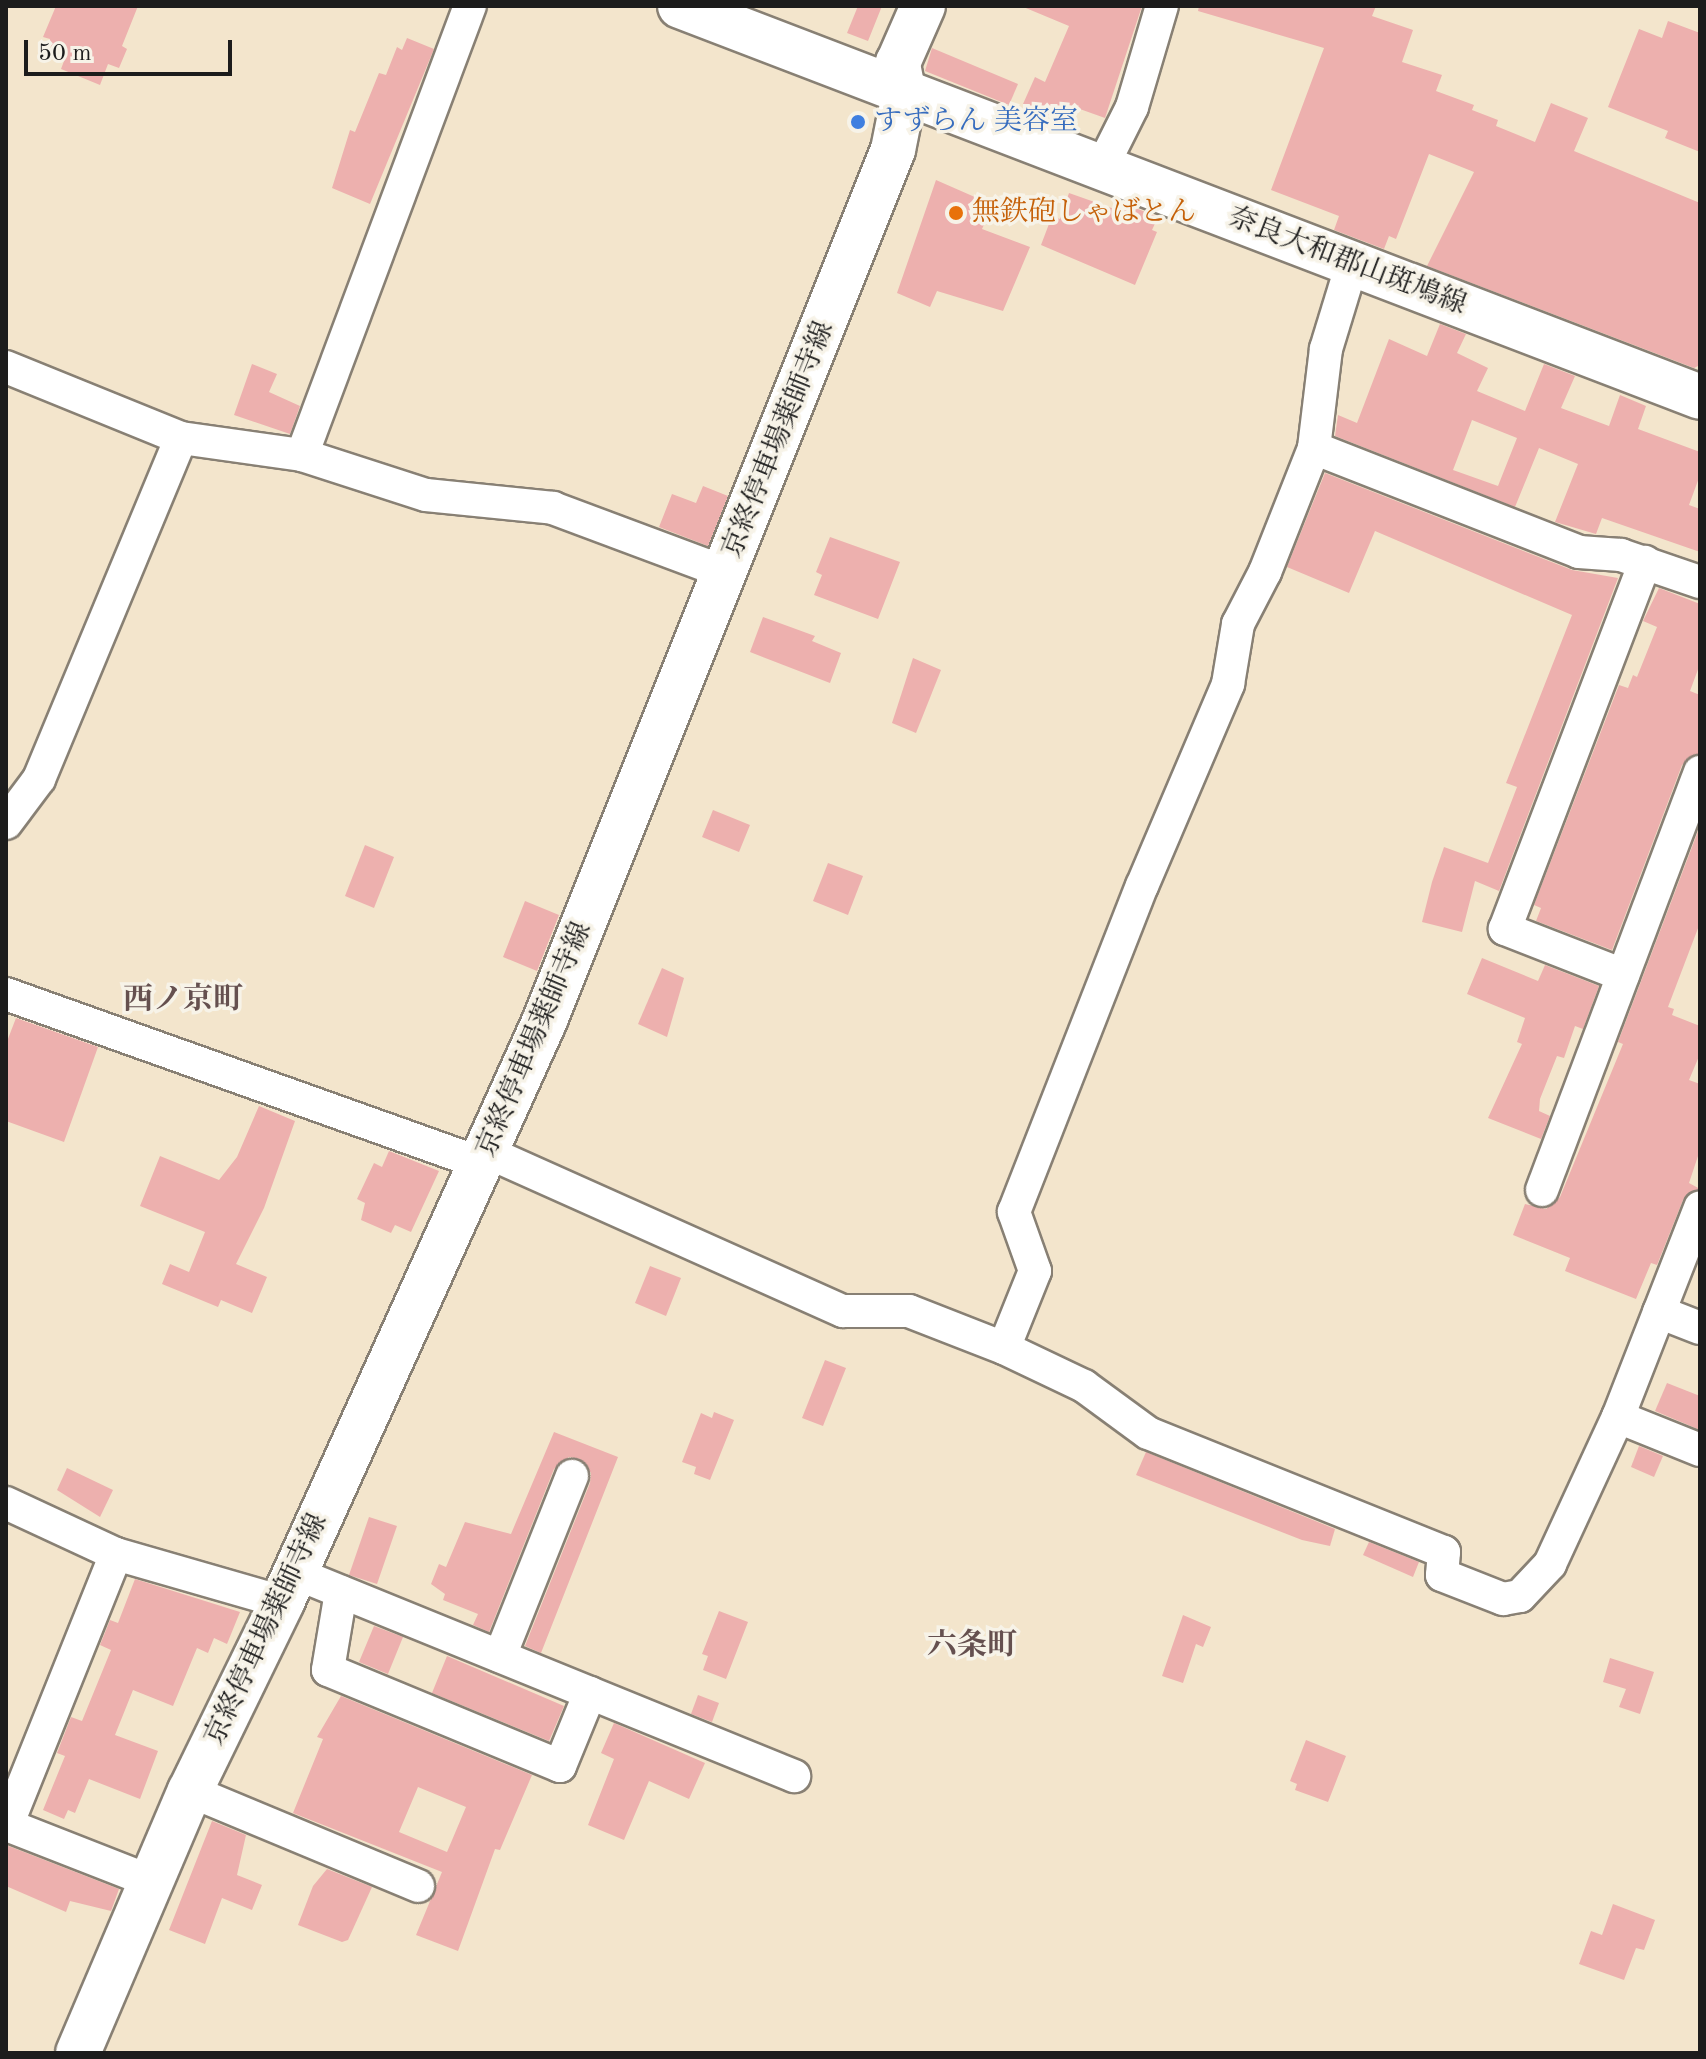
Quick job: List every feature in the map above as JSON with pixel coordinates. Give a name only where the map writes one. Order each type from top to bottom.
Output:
[{"type":"main road","name":"奈良大和郡山斑鳩線","points":[[680,6],[904,95],[1102,167],[1700,397]]},
{"type":"main road","name":"京終停車場薬師寺線","points":[[78,2053],[190,1791],[289,1587],[485,1158],[727,573],[893,150],[904,95],[898,63],[923,6]]},
{"type":"street","points":[[302,455],[470,6]]},
{"type":"street","points":[[1102,167],[1132,107],[1162,6]]},
{"type":"street","points":[[1004,1348],[1035,1271],[1014,1212],[1142,886],[1228,684],[1238,624],[1265,572],[1314,448],[1326,349],[1352,264]]},
{"type":"street","points":[[6,367],[181,438],[302,455],[426,495],[553,508],[727,573]]},
{"type":"street","points":[[6,823],[39,779],[181,438]]},
{"type":"street","points":[[1314,448],[1579,552],[1645,562],[1700,582]]},
{"type":"street","points":[[1623,975],[1505,929],[1645,562]]},
{"type":"street","points":[[1542,1190],[1700,772]]},
{"type":"street","points":[[6,994],[485,1158],[843,1311],[909,1311],[1004,1348],[1084,1386],[1148,1433],[1444,1552],[1447,1563],[1442,1575],[1503,1599],[1520,1596],[1550,1564],[1618,1417],[1700,1208]]},
{"type":"street","points":[[1659,1312],[1700,1328]]},
{"type":"street","points":[[1618,1417],[1700,1450]]},
{"type":"street","points":[[500,1656],[572,1476]]},
{"type":"street","points":[[6,1503],[116,1554],[289,1587],[341,1592],[794,1776]]},
{"type":"street","points":[[116,1554],[7,1825],[150,1881]]},
{"type":"street","points":[[341,1592],[328,1670],[560,1766],[590,1693]]},
{"type":"street","points":[[190,1791],[418,1886]]},
{"type":"building","points":[[56,6],[138,6],[122,46],[127,49],[119,68],[108,64],[100,85],[61,69],[67,53],[48,45],[50,39],[43,37]]},
{"type":"building","points":[[858,6],[882,6],[868,41],[847,33]]},
{"type":"building","points":[[1021,6],[1142,6],[1105,118],[1063,103],[1056,119],[1023,104],[1035,77],[1045,82],[1069,26]]},
{"type":"building","points":[[1199,6],[1376,6],[1372,16],[1413,30],[1402,62],[1442,75],[1436,91],[1474,105],[1472,110],[1498,120],[1496,126],[1535,142],[1551,103],[1588,118],[1574,151],[1700,203],[1700,365],[1694,368],[1427,266],[1474,172],[1429,154],[1396,239],[1389,236],[1384,249],[1334,230],[1339,216],[1271,190],[1324,48],[1198,11]]},
{"type":"building","points":[[1668,21],[1700,33],[1700,152],[1665,138],[1668,131],[1608,107],[1639,29],[1662,38]]},
{"type":"building","points":[[407,38],[434,49],[370,204],[332,188],[350,130],[355,132],[379,73],[386,75],[397,47],[402,50]]},
{"type":"building","points":[[932,48],[1018,84],[1009,105],[925,71]]},
{"type":"building","points":[[936,180],[993,205],[982,229],[1030,247],[1003,311],[937,291],[930,307],[897,293]]},
{"type":"building","points":[[1069,193],[1120,211],[1123,203],[1158,217],[1152,230],[1157,232],[1135,285],[1041,245],[1052,216],[1060,219]]},
{"type":"building","points":[[1440,324],[1466,334],[1457,353],[1488,368],[1477,391],[1525,411],[1544,364],[1575,376],[1561,408],[1609,426],[1620,395],[1646,406],[1638,429],[1700,452],[1700,475],[1689,505],[1700,509],[1700,552],[1602,518],[1596,534],[1555,522],[1578,464],[1539,448],[1515,507],[1335,436],[1338,415],[1357,423],[1389,339],[1427,356]],"holes":[[[1472,420],[1517,438],[1498,486],[1453,470]]]},
{"type":"building","points":[[252,364],[277,374],[269,392],[300,406],[290,434],[234,415]]},
{"type":"building","points":[[1325,473],[1572,570],[1618,578],[1499,891],[1475,881],[1462,932],[1422,922],[1444,847],[1488,863],[1517,787],[1506,783],[1572,615],[1375,531],[1349,593],[1287,567]]},
{"type":"building","points":[[703,486],[728,496],[708,546],[659,527],[672,494],[696,503]]},
{"type":"building","points":[[830,537],[900,562],[878,619],[814,595],[822,575],[816,572]]},
{"type":"building","points":[[1659,588],[1700,604],[1700,664],[1690,691],[1700,695],[1700,753],[1682,765],[1612,950],[1536,921],[1541,908],[1534,905],[1619,685],[1628,688],[1633,675],[1637,677],[1657,627],[1643,621]]},
{"type":"building","points":[[763,617],[815,636],[812,641],[841,653],[830,683],[750,652]]},
{"type":"building","points":[[913,658],[941,670],[916,733],[892,723]]},
{"type":"building","points":[[713,810],[750,825],[739,852],[702,837]]},
{"type":"building","points":[[1700,826],[1700,923],[1668,1007],[1674,1009],[1672,1015],[1700,1026],[1700,1054],[1689,1080],[1700,1084],[1700,1150],[1689,1183],[1700,1189],[1683,1200],[1657,1265],[1651,1263],[1636,1299],[1565,1271],[1570,1258],[1513,1235],[1525,1204],[1546,1209],[1560,1197],[1623,1044],[1618,1042]]},
{"type":"building","points":[[365,845],[394,857],[374,908],[345,896]]},
{"type":"building","points":[[828,863],[863,876],[848,915],[813,901]]},
{"type":"building","points":[[525,901],[559,915],[537,971],[503,957]]},
{"type":"building","points":[[1482,958],[1538,981],[1545,965],[1599,986],[1583,1029],[1575,1026],[1564,1058],[1557,1056],[1540,1099],[1539,1111],[1550,1116],[1541,1139],[1488,1118],[1522,1044],[1517,1042],[1525,1018],[1467,994]]},
{"type":"building","points":[[662,968],[684,978],[667,1037],[638,1024]]},
{"type":"building","points":[[16,1018],[98,1047],[64,1142],[6,1121],[6,1044]]},
{"type":"building","points":[[259,1106],[295,1121],[264,1208],[236,1264],[267,1277],[252,1313],[221,1300],[218,1307],[162,1284],[170,1264],[189,1272],[205,1232],[140,1206],[160,1156],[219,1180],[237,1157]]},
{"type":"building","points":[[389,1151],[439,1171],[411,1232],[395,1225],[391,1233],[361,1220],[365,1203],[357,1199],[374,1163],[382,1167]]},
{"type":"building","points":[[650,1266],[681,1278],[666,1316],[635,1303]]},
{"type":"building","points":[[825,1360],[846,1368],[823,1426],[802,1418]]},
{"type":"building","points":[[1667,1383],[1700,1396],[1700,1430],[1655,1411]]},
{"type":"building","points":[[714,1412],[734,1420],[710,1480],[694,1474],[696,1467],[682,1462],[701,1413],[712,1418]]},
{"type":"building","points":[[554,1432],[618,1457],[541,1653],[525,1646],[590,1483],[591,1473],[580,1459],[569,1457],[554,1469],[489,1632],[473,1625],[478,1614],[443,1600],[445,1594],[431,1584],[439,1564],[446,1567],[465,1522],[511,1534]]},
{"type":"building","points":[[1639,1446],[1663,1456],[1654,1477],[1631,1467]]},
{"type":"building","points":[[1146,1452],[1335,1529],[1330,1546],[1302,1540],[1136,1475]]},
{"type":"building","points":[[67,1468],[113,1490],[100,1517],[57,1490]]},
{"type":"building","points":[[369,1517],[397,1526],[377,1584],[349,1575]]},
{"type":"building","points":[[1369,1542],[1419,1562],[1413,1577],[1363,1555]]},
{"type":"building","points":[[135,1579],[240,1612],[227,1644],[214,1638],[208,1653],[197,1648],[173,1706],[133,1690],[115,1735],[158,1751],[140,1799],[89,1779],[75,1813],[68,1810],[64,1819],[43,1810],[65,1756],[57,1753],[71,1717],[82,1721],[111,1650],[100,1645],[110,1620],[118,1623]]},
{"type":"building","points":[[719,1611],[748,1622],[726,1679],[703,1670],[708,1656],[702,1654]]},
{"type":"building","points":[[1183,1615],[1211,1627],[1203,1647],[1196,1644],[1183,1683],[1162,1676]]},
{"type":"building","points":[[374,1626],[403,1637],[388,1674],[359,1662]]},
{"type":"building","points":[[447,1656],[564,1706],[549,1741],[432,1693]]},
{"type":"building","points":[[1610,1658],[1654,1672],[1640,1714],[1619,1707],[1626,1689],[1603,1682]]},
{"type":"building","points":[[698,1695],[719,1703],[712,1722],[691,1714]]},
{"type":"building","points":[[341,1696],[532,1775],[500,1850],[495,1849],[458,1951],[416,1935],[442,1872],[293,1813],[323,1739],[317,1737]],"holes":[[[418,1787],[466,1807],[447,1852],[399,1832]]]},
{"type":"building","points":[[614,1723],[705,1763],[689,1799],[649,1781],[624,1840],[588,1825],[614,1759],[601,1753]]},
{"type":"building","points":[[1306,1740],[1346,1756],[1328,1802],[1295,1790],[1297,1784],[1290,1781]]},
{"type":"building","points":[[212,1821],[246,1835],[237,1875],[262,1885],[252,1910],[222,1898],[205,1944],[169,1930]]},
{"type":"building","points":[[6,1845],[119,1889],[111,1911],[70,1901],[66,1912],[6,1886]]},
{"type":"building","points":[[327,1869],[372,1887],[348,1940],[342,1942],[298,1925],[313,1886]]},
{"type":"building","points":[[1613,1904],[1655,1920],[1644,1950],[1636,1948],[1624,1980],[1579,1964],[1591,1931],[1602,1935]]},
{"type":"place","name":"すずらん 美容室","points":[[858,122]]},
{"type":"place","name":"無鉄砲しゃばとん","points":[[956,213]]},
{"type":"district","name":"西ノ京町","points":[[183,1000]]},
{"type":"district","name":"六条町","points":[[972,1646]]}]
